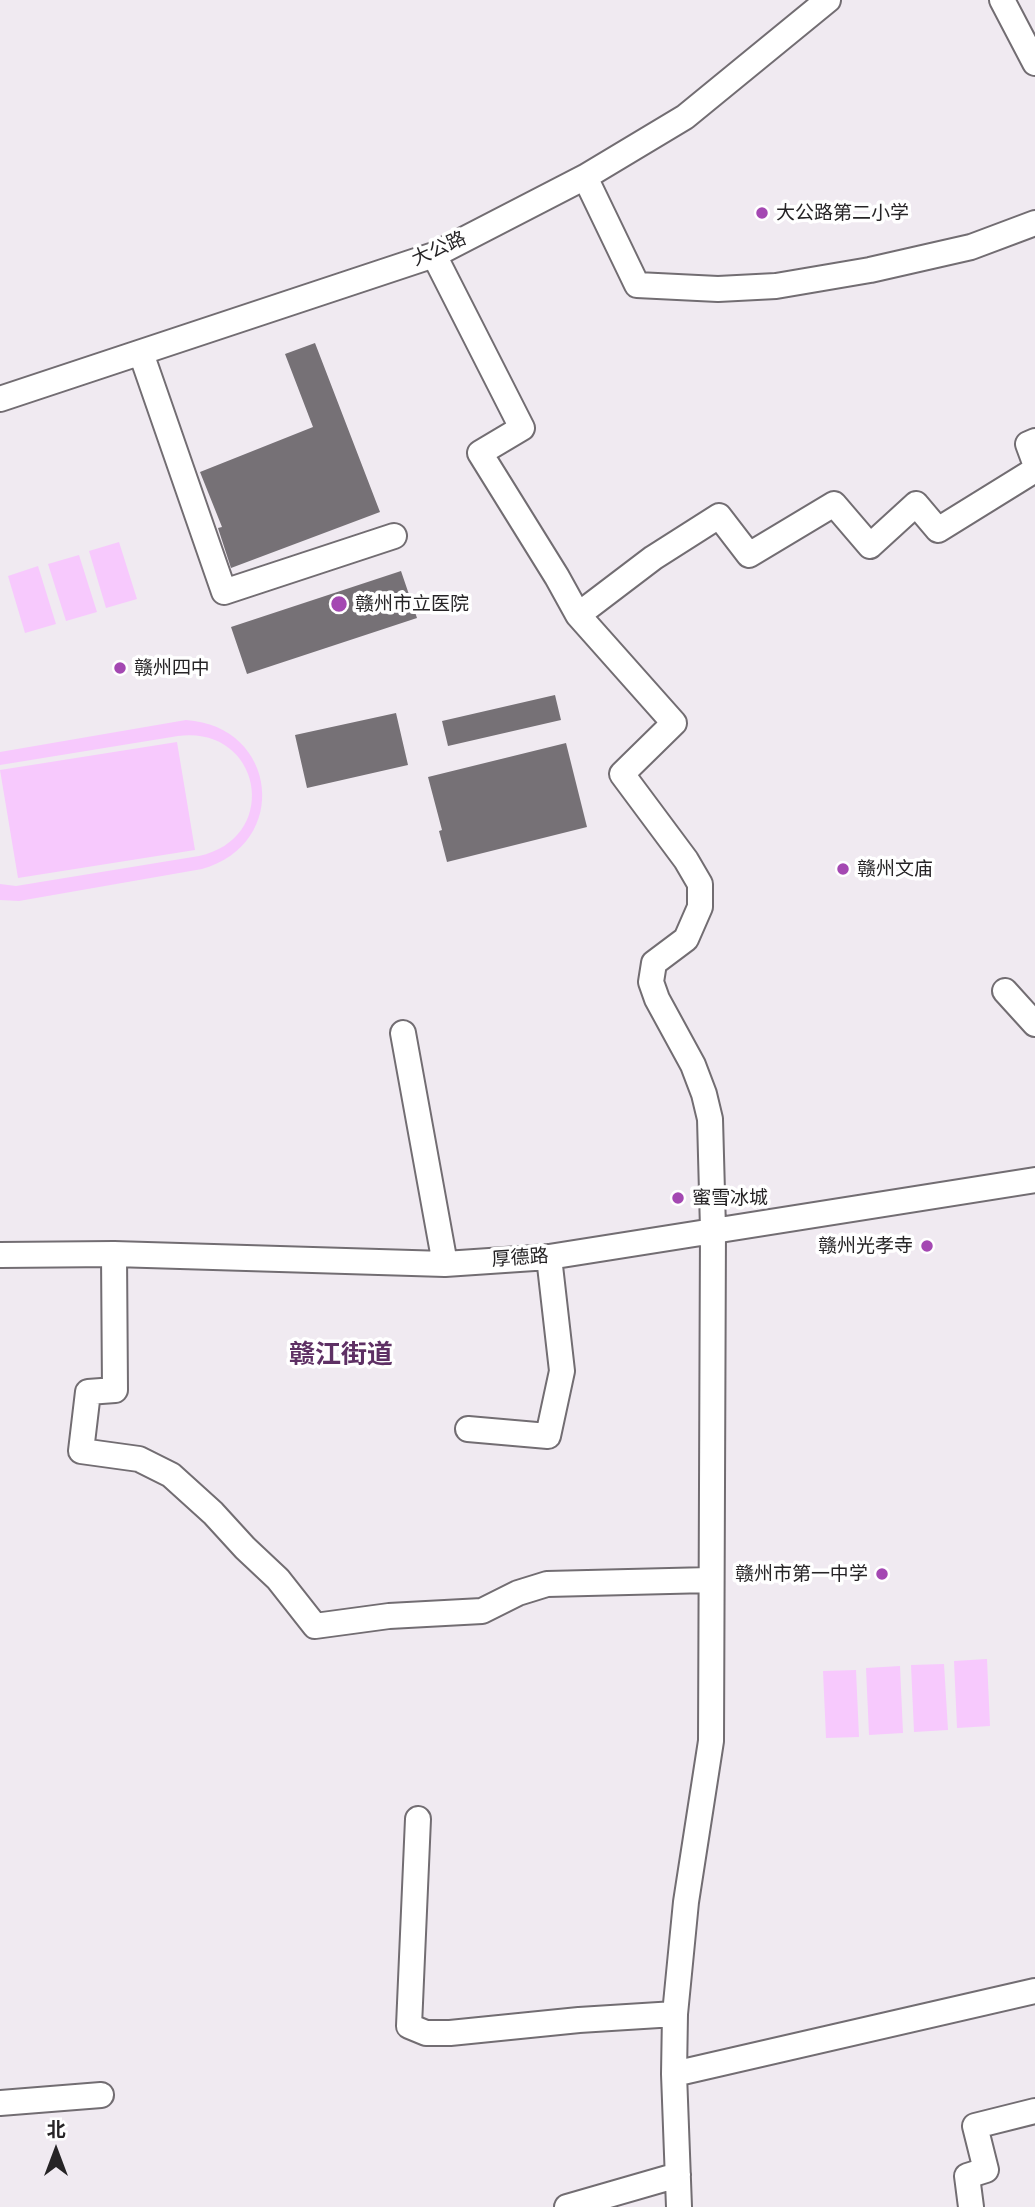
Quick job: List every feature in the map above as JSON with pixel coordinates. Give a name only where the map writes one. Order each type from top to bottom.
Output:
[{"type":"street","name":"大公路","points":[[0,399],[435,254],[585,177],[685,117],[828,0]]},
{"type":"street","points":[[1002,0],[1035,63]]},
{"type":"street","points":[[585,177],[637,285],[718,289],[776,286],[870,270],[971,247],[1035,223]]},
{"type":"street","points":[[435,254],[522,428],[480,453],[578,615],[674,723],[622,774],[687,860],[700,884],[700,907],[694,925],[686,939],[654,963],[650,982],[693,1065],[704,1094],[710,1119],[713,1230],[711,1741],[686,1902],[675,2014],[674,2074],[680,2207]]},
{"type":"street","points":[[141,353],[224,592],[394,536]]},
{"type":"street","points":[[1035,440],[1028,444],[1035,463]]},
{"type":"street","points":[[578,615],[653,558],[719,516],[749,555],[834,504],[870,546],[916,504],[939,530],[1035,470]]},
{"type":"street","points":[[1005,992],[1035,1024]]},
{"type":"street","points":[[403,1033],[445,1264]]},
{"type":"street","name":"厚德路","points":[[0,1255],[114,1254],[445,1264],[550,1256],[1035,1180]]},
{"type":"street","points":[[114,1254],[115,1390],[88,1392],[81,1451],[139,1459],[171,1475],[278,1579],[315,1626],[389,1616],[482,1611],[518,1593],[547,1584],[710,1580]]},
{"type":"street","points":[[468,1429],[548,1436],[562,1371],[550,1256]]},
{"type":"street","points":[[418,1819],[409,2026],[426,2034],[450,2033],[565,2021],[675,2014]]},
{"type":"street","points":[[674,2074],[1035,1991]]},
{"type":"street","points":[[0,2103],[101,2095]]},
{"type":"street","points":[[971,2207],[967,2176],[986,2170],[975,2126],[1035,2112]]},
{"type":"street","points":[[567,2207],[678,2175]]},
{"type":"shaded area","points":[[119,542],[137,599],[106,608],[89,551]]},
{"type":"shaded area","points":[[79,555],[97,612],[66,621],[48,564]]},
{"type":"shaded area","points":[[38,566],[56,624],[25,633],[8,576]]},
{"type":"shaded area","points":[[186,720],[217,727],[240,742],[255,763],[262,787],[260,812],[250,836],[231,856],[202,869],[19,901],[0,900],[0,884],[16,886],[199,856],[225,845],[243,828],[251,807],[251,785],[243,764],[228,748],[206,737],[178,736],[0,765],[0,752]]},
{"type":"shaded area","points":[[177,742],[195,850],[18,878],[0,770]]},
{"type":"shaded area","points":[[987,1659],[990,1726],[957,1728],[954,1661]]},
{"type":"shaded area","points":[[944,1664],[948,1730],[914,1732],[911,1665]]},
{"type":"shaded area","points":[[900,1666],[903,1733],[869,1735],[866,1668]]},
{"type":"shaded area","points":[[856,1670],[859,1737],[826,1738],[823,1671]]},
{"type":"building","points":[[315,343],[380,512],[231,568],[218,528],[222,527],[200,472],[313,427],[285,354]]},
{"type":"building","points":[[401,571],[417,618],[247,674],[231,627]]},
{"type":"building","points":[[555,695],[561,720],[448,746],[442,721]]},
{"type":"building","points":[[396,713],[408,765],[307,788],[295,735]]},
{"type":"building","points":[[566,743],[587,827],[447,862],[439,831],[442,830],[428,777]]},
{"type":"place","name":"大公路第二小学","points":[[762,213]]},
{"type":"place","name":"赣州市立医院","points":[[339,604]]},
{"type":"place","name":"赣州四中","points":[[120,668]]},
{"type":"place","name":"赣州文庙","points":[[843,869]]},
{"type":"place","name":"蜜雪冰城","points":[[678,1198]]},
{"type":"place","name":"赣州光孝寺","points":[[927,1246]]},
{"type":"place","name":"赣州市第一中学","points":[[882,1574]]},
{"type":"district","name":"赣江街道","points":[[341,1355]]}]
